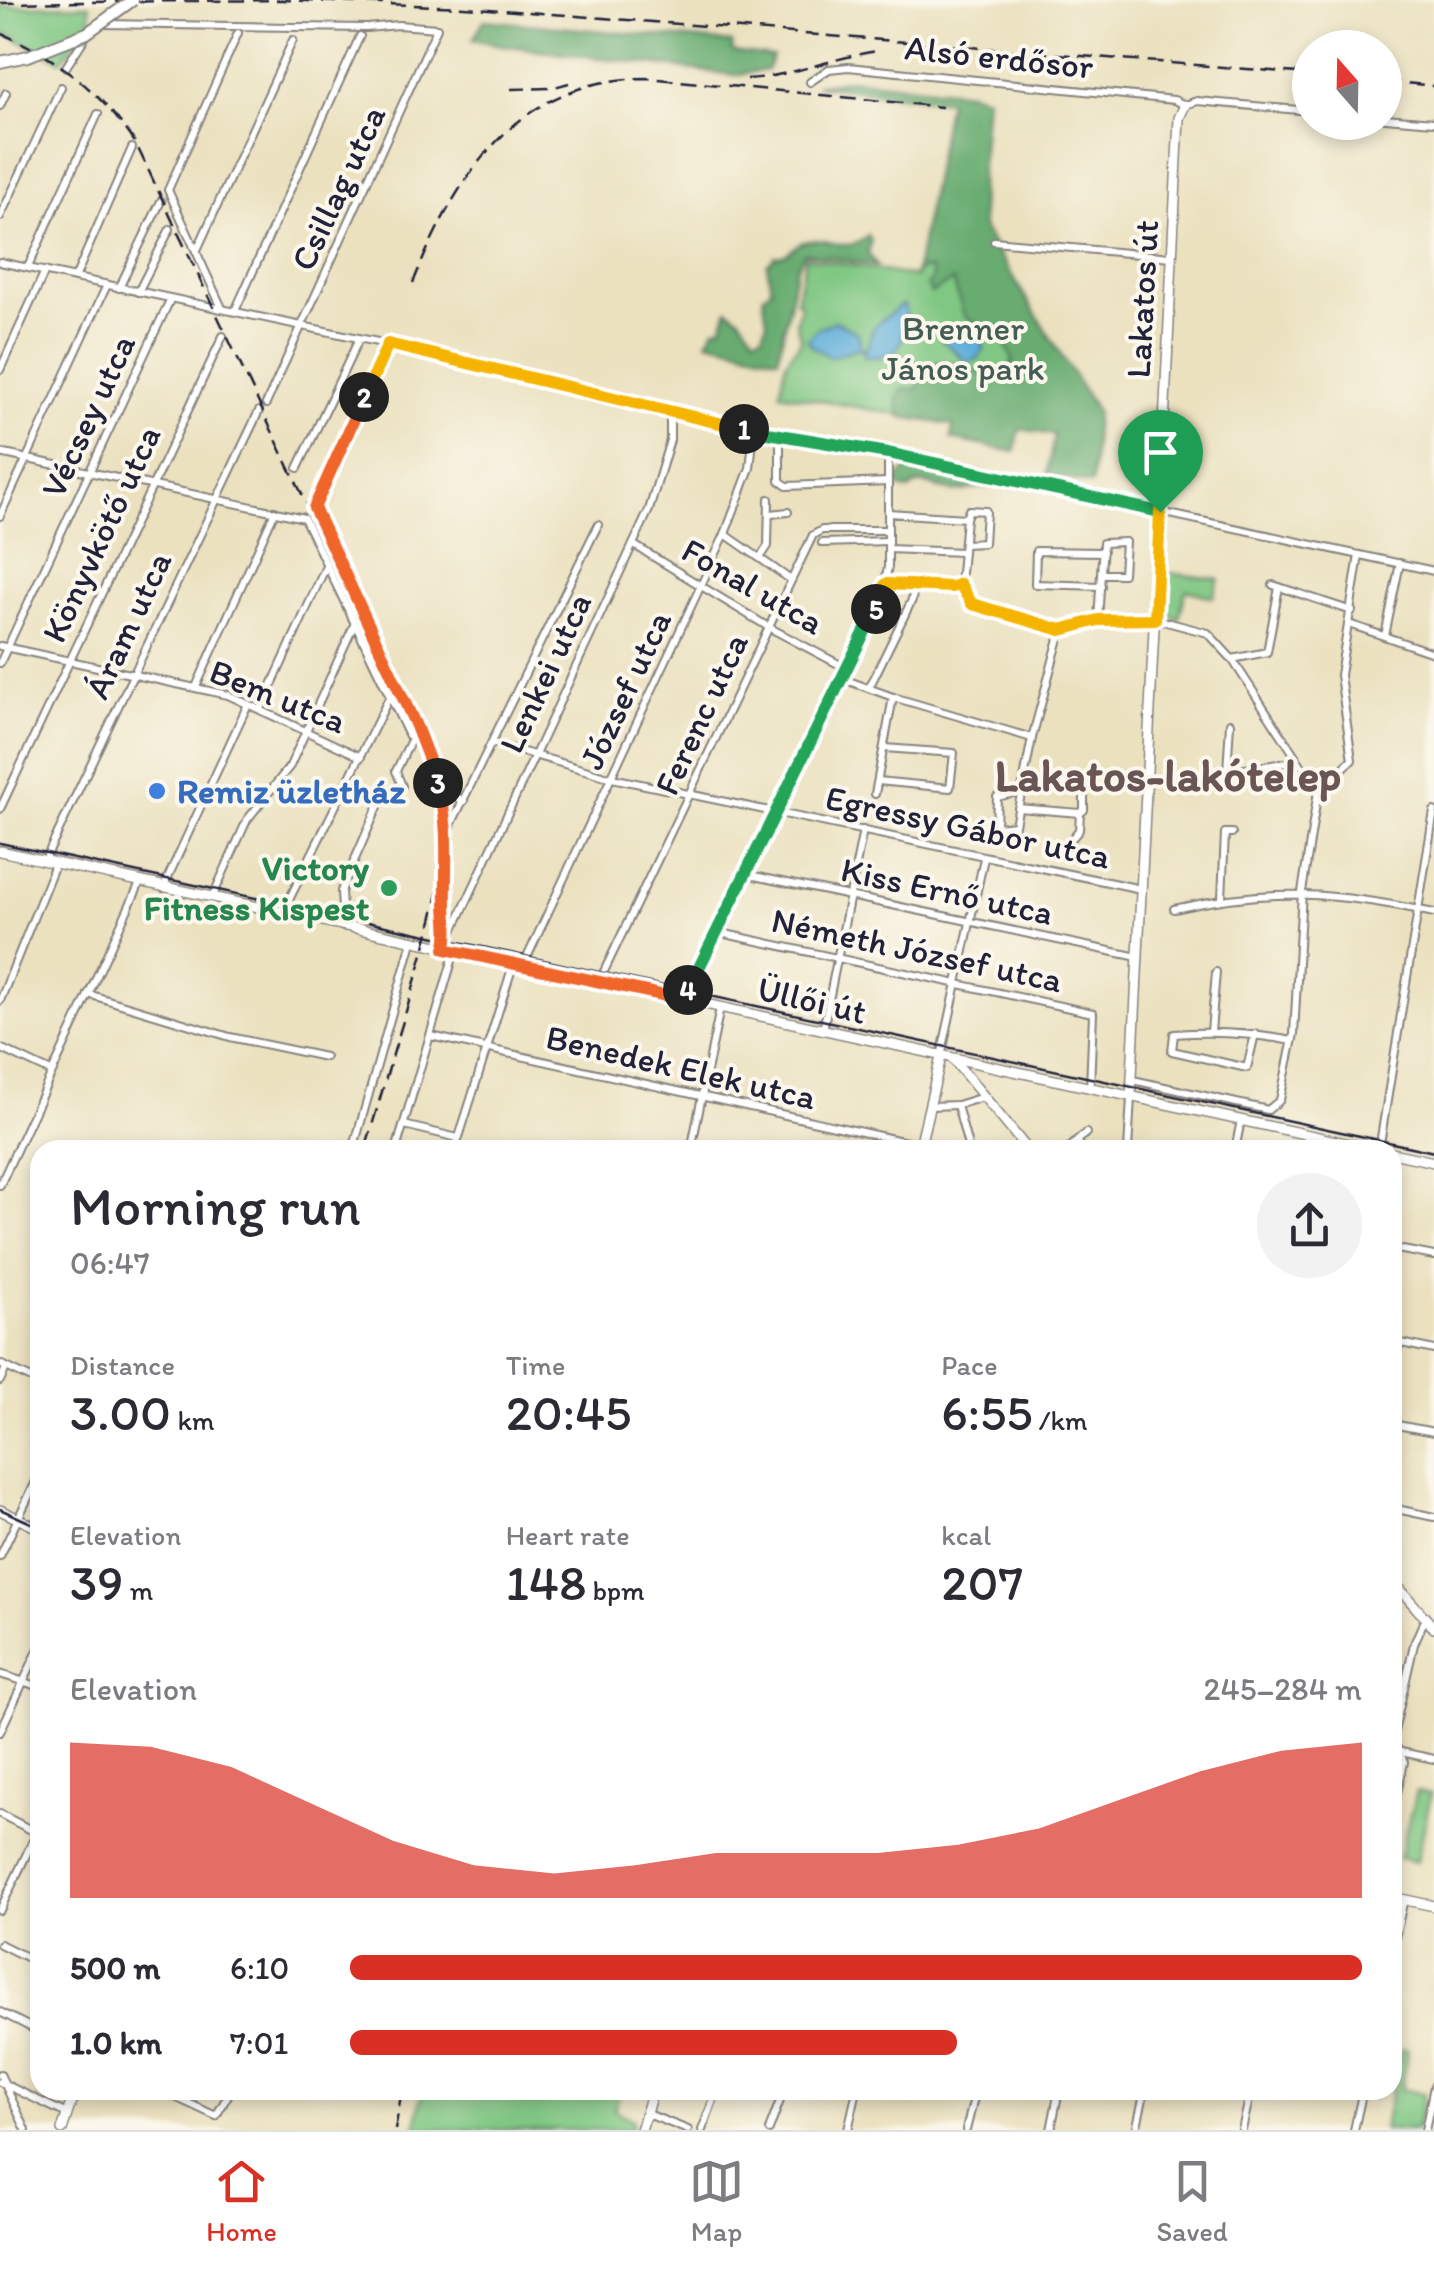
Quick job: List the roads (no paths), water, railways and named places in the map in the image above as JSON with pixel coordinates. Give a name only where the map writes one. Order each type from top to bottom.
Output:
[{"type":"main road","points":[[0,62],[70,41],[117,14],[133,0]]},
{"type":"street","name":"Csillag utca","points":[[66,66],[94,24],[437,28],[266,404]]},
{"type":"street","points":[[223,309],[168,190],[238,33]]},
{"type":"street","points":[[235,311],[360,36]]},
{"type":"street","points":[[196,251],[294,40]]},
{"type":"street","name":"Alsó erdősor","points":[[810,82],[829,69],[848,67],[1174,100],[1185,105],[1197,102],[1292,110]]},
{"type":"street","points":[[0,217],[61,87]]},
{"type":"street","points":[[0,106],[6,93]]},
{"type":"street","name":"Lakatos út","points":[[1132,1097],[1179,118],[1185,105]]},
{"type":"street","points":[[28,267],[98,114]]},
{"type":"street","points":[[1402,119],[1434,122]]},
{"type":"street","points":[[74,278],[132,148]]},
{"type":"street","points":[[120,288],[161,201]]},
{"type":"street","points":[[138,292],[170,229]]},
{"type":"street","points":[[994,241],[1172,257]]},
{"type":"street","points":[[0,262],[388,344],[754,432],[888,453],[1434,571]]},
{"type":"street","points":[[0,370],[45,271]]},
{"type":"street","points":[[0,516],[107,286]]},
{"type":"street","name":"Vécsey utca","points":[[0,663],[4,647],[170,300]]},
{"type":"street","name":"Könyvkötő utca","points":[[0,809],[222,336]]},
{"type":"street","points":[[298,468],[359,338]]},
{"type":"street","points":[[388,344],[314,508],[416,726],[439,788],[448,830],[449,935]]},
{"type":"street","name":"Áram utca","points":[[0,1001],[50,863],[132,674],[258,412]]},
{"type":"street","name":"Lenkei utca","points":[[399,1140],[431,1036],[450,950],[449,935],[634,545],[655,494],[670,440],[670,412]]},
{"type":"street","name":"József utca","points":[[458,1138],[519,963],[612,778],[725,534],[750,468],[754,432]]},
{"type":"street","points":[[780,437],[778,474],[786,486],[888,482]]},
{"type":"street","points":[[685,1000],[886,584],[888,453]]},
{"type":"street","points":[[0,454],[304,518],[409,739],[396,771],[402,786],[384,793],[341,891],[343,927]]},
{"type":"street","points":[[760,558],[768,546],[768,499]]},
{"type":"street","points":[[822,543],[964,548],[984,544],[986,512],[969,510],[966,518],[964,548],[960,584],[972,604],[1061,630],[1098,620],[1155,619],[1208,633],[1232,659],[1318,791]]},
{"type":"street","points":[[196,687],[275,511]]},
{"type":"street","points":[[771,514],[788,512]]},
{"type":"street","points":[[888,512],[966,518]]},
{"type":"street","points":[[448,830],[598,525]]},
{"type":"street","name":"Ferenc utca","points":[[599,982],[816,531],[888,530]]},
{"type":"street","points":[[725,534],[791,580]]},
{"type":"street","points":[[1100,586],[1034,584],[1036,550],[1103,547],[1125,542],[1123,574],[1102,574]]},
{"type":"street","name":"Fonal utca","points":[[634,545],[770,628],[848,669]]},
{"type":"street","points":[[1098,620],[1103,547]]},
{"type":"street","points":[[1133,1080],[1268,1110],[1280,1100],[1292,1041],[1302,892],[1318,791],[1352,760],[1340,675],[1360,555]]},
{"type":"street","points":[[261,710],[327,562]]},
{"type":"street","points":[[1385,636],[1400,564]]},
{"type":"street","points":[[886,584],[960,584]]},
{"type":"street","points":[[869,688],[912,600],[914,586]]},
{"type":"street","points":[[1232,659],[1268,652],[1276,586],[1352,611]]},
{"type":"street","points":[[212,898],[247,820],[290,766],[355,624]]},
{"type":"street","points":[[1349,624],[1433,653]]},
{"type":"street","points":[[1022,792],[996,797],[996,828],[1015,825],[1022,792],[1032,738],[1061,630]]},
{"type":"street","name":"Bem utca","points":[[4,647],[196,687],[248,704],[361,757]]},
{"type":"street","points":[[843,678],[1032,738]]},
{"type":"street","points":[[283,912],[389,697]]},
{"type":"street","points":[[875,794],[893,697]]},
{"type":"street","points":[[163,888],[248,704]]},
{"type":"street","points":[[1227,772],[1230,723]]},
{"type":"street","name":"Egressy Gábor utca","points":[[493,744],[612,778],[1141,889]]},
{"type":"street","points":[[878,781],[950,788],[954,752],[884,748]]},
{"type":"street","points":[[1179,779],[1298,762]]},
{"type":"street","points":[[1024,780],[1074,784],[1085,797],[1079,830],[1073,837]]},
{"type":"street","points":[[439,788],[464,801]]},
{"type":"street","points":[[1018,808],[1080,813]]},
{"type":"street","points":[[1380,1140],[1434,811]]},
{"type":"street","points":[[823,1030],[863,830]]},
{"type":"street","points":[[1216,833],[1229,833],[1222,898]]},
{"type":"street","name":"Üllői út","points":[[0,851],[946,1057],[964,1066],[1090,1088],[1330,1140]]},
{"type":"street","points":[[922,1140],[946,1057],[984,858]]},
{"type":"street","name":"Kiss Ernő utca","points":[[746,874],[1138,956]]},
{"type":"street","points":[[0,1186],[140,883]]},
{"type":"street","points":[[1174,909],[1222,898],[1302,892],[1434,912]]},
{"type":"street","name":"Németh József utca","points":[[716,932],[1094,1013],[1090,1088]]},
{"type":"street","points":[[356,1140],[412,942]]},
{"type":"street","points":[[1211,1032],[1216,972]]},
{"type":"street","points":[[88,994],[230,1037],[325,1057]]},
{"type":"street","points":[[693,1140],[720,1008]]},
{"type":"street","points":[[1255,1034],[1247,1068],[1172,1051],[1174,1034],[1255,1034],[1292,1041]]},
{"type":"street","name":"Benedek Elek utca","points":[[431,1036],[886,1140]]},
{"type":"street","points":[[0,1048],[51,1072]]},
{"type":"street","points":[[964,1066],[982,1097],[1019,1140]]},
{"type":"street","points":[[929,1106],[957,1105],[982,1097]]},
{"type":"street","points":[[1129,1140],[1132,1097]]},
{"type":"street","points":[[957,1105],[966,1140]]},
{"type":"street","points":[[1236,1140],[1241,1120]]},
{"type":"street","points":[[404,1124],[458,1138]]},
{"type":"street","points":[[1080,1140],[1086,1133]]},
{"type":"street","points":[[1402,1155],[1434,1162]]},
{"type":"street","points":[[1402,1250],[1434,1256]]},
{"type":"street","points":[[1402,1343],[1434,1350]]},
{"type":"street","points":[[0,1381],[3,1366],[30,1378]]},
{"type":"street","points":[[1402,1426],[1434,1432]]},
{"type":"street","points":[[0,1556],[30,1493]]},
{"type":"street","points":[[0,1510],[30,1524]]},
{"type":"street","points":[[1402,1510],[1434,1517]]},
{"type":"street","points":[[1402,1592],[1434,1628]]},
{"type":"street","points":[[1402,1697],[1414,1644],[1425,1618]]},
{"type":"street","points":[[0,1732],[30,1668]]},
{"type":"street","points":[[0,1674],[30,1684]]},
{"type":"street","points":[[1402,1752],[1434,1759]]},
{"type":"street","points":[[0,1814],[30,1827]]},
{"type":"street","points":[[0,1910],[30,1849]]},
{"type":"street","points":[[1402,1899],[1434,1906]]},
{"type":"street","points":[[0,1944],[30,1959]]},
{"type":"street","points":[[0,2012],[30,2027]]},
{"type":"street","points":[[2,2080],[30,2095]]},
{"type":"street","points":[[2,2080],[26,2130]]},
{"type":"street","points":[[1425,2130],[1434,2086]]},
{"type":"street","points":[[40,2100],[67,2114]]},
{"type":"street","points":[[62,2130],[72,2100]]},
{"type":"street","points":[[182,2100],[216,2116],[225,2100]]},
{"type":"street","points":[[641,2130],[649,2100]]},
{"type":"street","points":[[702,2130],[713,2100]]},
{"type":"street","points":[[769,2130],[780,2100]]},
{"type":"street","points":[[848,2130],[855,2100]]},
{"type":"street","points":[[966,2130],[974,2100]]},
{"type":"street","points":[[1051,2130],[1056,2100]]},
{"type":"street","points":[[1136,2130],[1143,2100]]},
{"type":"street","points":[[1242,2130],[1249,2100]]},
{"type":"street","points":[[1354,2130],[1360,2100]]},
{"type":"street","points":[[644,2112],[688,2130]]},
{"type":"water","points":[[903,304],[906,316],[900,345],[887,355],[864,357],[865,352],[859,348],[830,357],[808,339],[816,329],[835,321],[858,333],[861,348],[866,350],[874,326]]},
{"type":"water","points":[[955,326],[978,334],[984,349],[977,359],[967,362],[942,340],[947,329]]},
{"type":"tram line","points":[[0,843],[1378,1140]]},
{"type":"tram line","points":[[1402,1145],[1434,1152]]},
{"type":"tram line","points":[[0,1509],[30,1522]]},
{"type":"railway","points":[[0,3],[282,0],[464,7],[1292,73]]},
{"type":"railway","points":[[0,33],[41,53],[77,78],[109,109],[136,144],[430,771],[442,836],[437,896],[368,1140]]},
{"type":"railway","points":[[747,79],[878,51]]},
{"type":"railway","points":[[413,283],[430,243],[472,170],[528,114],[563,95],[603,82],[649,78],[942,107]]},
{"type":"railway","points":[[511,89],[551,88],[569,83]]},
{"type":"railway","points":[[1402,83],[1434,86]]},
{"type":"railway","points":[[395,2130],[400,2100]]},
{"type":"place","name":"Remiz üzletház","points":[[157,791]]},
{"type":"place","name":"Victory Fitness Kispest","points":[[389,888]]},
{"type":"district","name":"Lakatos-lakótelep","points":[[1168,775]]},
{"type":"park label","name":"Brenner János park","points":[[963,348]]}]
